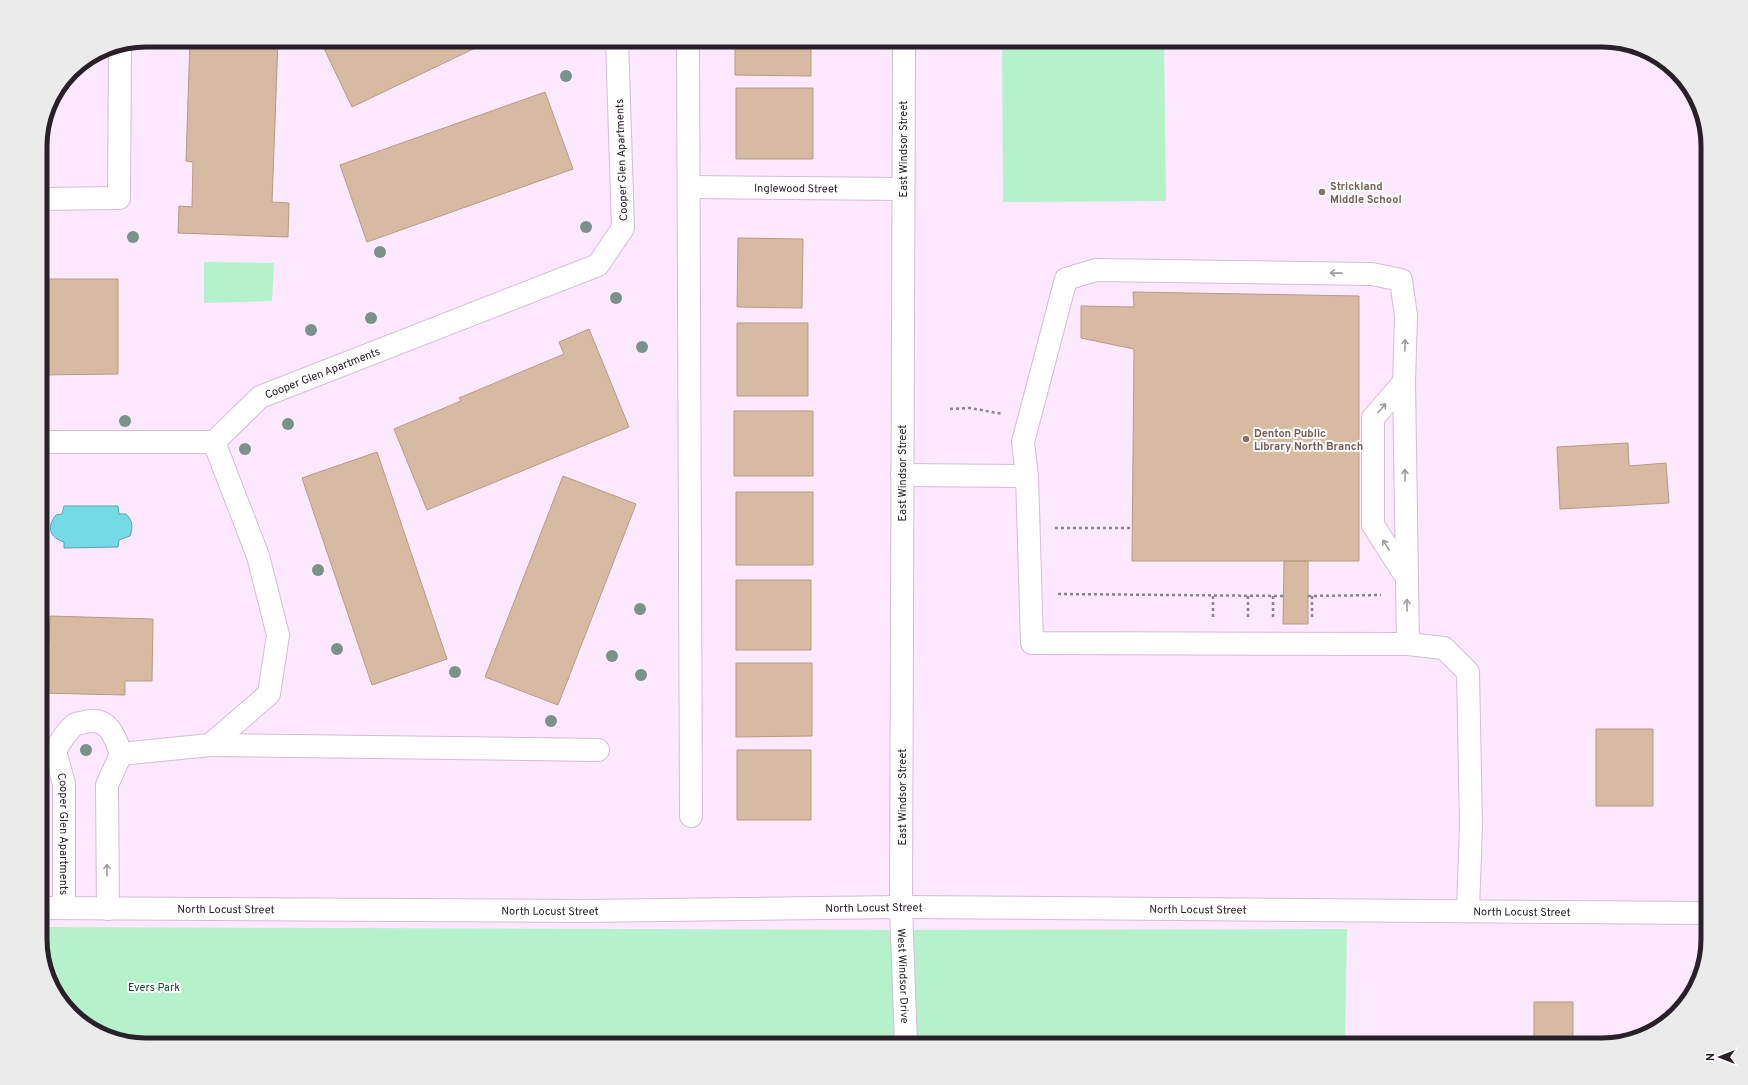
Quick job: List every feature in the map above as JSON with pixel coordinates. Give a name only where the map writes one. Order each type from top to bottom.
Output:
[{"type":"main road","name":"Cooper Glen Apartments","points":[[214,442],[260,397],[598,265],[623,228],[617,47]]},
{"type":"main road","points":[[688,47],[691,816]]},
{"type":"main road","name":"East Windsor Street","points":[[901,907],[904,47]]},
{"type":"main road","points":[[47,199],[119,198],[120,50]]},
{"type":"main road","name":"Inglewood Street","points":[[689,187],[903,189]]},
{"type":"main road","points":[[1408,644],[1404,382],[1406,316],[1401,280],[1372,274],[1096,270],[1066,279],[1023,442],[1027,476],[1032,643],[1408,644],[1444,648],[1468,672],[1471,825],[1468,910]]},
{"type":"main road","points":[[1404,382],[1373,418],[1373,525],[1407,578]]},
{"type":"main road","points":[[47,442],[214,442],[258,556],[278,635],[269,694],[210,745]]},
{"type":"main road","points":[[902,475],[1027,476]]},
{"type":"main road","points":[[48,750],[75,724],[91,720],[103,723],[115,734],[121,754],[107,785],[108,909]]},
{"type":"main road","points":[[121,754],[210,745],[598,750]]},
{"type":"main road","name":"Cooper Glen Apartments","points":[[48,750],[64,784],[64,908]]},
{"type":"main road","name":"North Locust Street","points":[[47,908],[582,911],[901,907],[1701,913]]},
{"type":"main road","name":"West Windsor Drive","points":[[901,907],[906,1038]]},
{"type":"path","points":[[950,409],[970,408],[989,411]]},
{"type":"path","points":[[1050,528],[1132,528]]},
{"type":"path","points":[[1057,594],[1283,596]]},
{"type":"path","points":[[1308,596],[1385,595]]},
{"type":"green space","points":[[1002,47],[1164,47],[1166,201],[1003,202]]},
{"type":"green space","points":[[204,262],[274,263],[272,301],[204,303]]},
{"type":"green space","name":"Evers Park","points":[[47,927],[910,930],[1347,929],[1345,1038],[146,1038],[120,1035],[97,1025],[76,1009],[57,983],[52,971],[47,945]]},
{"type":"water","points":[[64,506],[118,506],[119,514],[126,514],[131,522],[132,530],[130,536],[119,540],[118,547],[64,548],[64,542],[55,538],[50,528],[56,515],[62,514]]},
{"type":"building","points":[[190,47],[278,47],[272,202],[289,203],[288,237],[178,233],[179,206],[192,207],[193,162],[186,161]]},
{"type":"building","points":[[323,47],[477,47],[352,107]]},
{"type":"building","points":[[735,47],[811,47],[811,76],[735,75]]},
{"type":"building","points":[[736,88],[813,88],[813,159],[736,159]]},
{"type":"building","points":[[545,92],[573,169],[367,242],[340,165]]},
{"type":"building","points":[[738,238],[803,239],[802,308],[737,307]]},
{"type":"building","points":[[47,279],[118,279],[118,374],[47,375]]},
{"type":"building","name":"Denton Public Library North Branch","points":[[1133,292],[1359,296],[1359,561],[1132,561],[1134,349],[1081,338],[1081,306],[1134,307]]},
{"type":"building","points":[[737,323],[808,323],[808,396],[737,396]]},
{"type":"building","points":[[589,329],[629,427],[427,510],[394,429],[461,401],[459,398],[564,354],[559,342]]},
{"type":"building","points":[[734,411],[813,411],[813,476],[734,476]]},
{"type":"building","points":[[1628,443],[1629,466],[1666,463],[1669,503],[1560,509],[1557,447]]},
{"type":"building","points":[[377,452],[447,659],[372,685],[302,478]]},
{"type":"building","points":[[563,476],[636,504],[558,705],[485,677]]},
{"type":"building","points":[[736,492],[813,492],[813,565],[736,565]]},
{"type":"building","points":[[1284,561],[1308,561],[1308,624],[1283,624]]},
{"type":"building","points":[[736,580],[811,580],[811,650],[736,650]]},
{"type":"building","points":[[50,616],[153,619],[152,681],[125,681],[125,695],[47,693],[47,645],[49,645]]},
{"type":"building","points":[[736,663],[812,663],[812,736],[736,737]]},
{"type":"building","points":[[1596,729],[1653,729],[1653,806],[1596,806]]},
{"type":"building","points":[[737,750],[811,750],[811,820],[737,820]]},
{"type":"building","points":[[1534,1002],[1573,1002],[1573,1038],[1534,1038]]},
{"type":"place","name":"Strickland Middle School","points":[[1322,192]]},
{"type":"place","name":"Denton Public Library North Branch","points":[[1246,439]]}]
